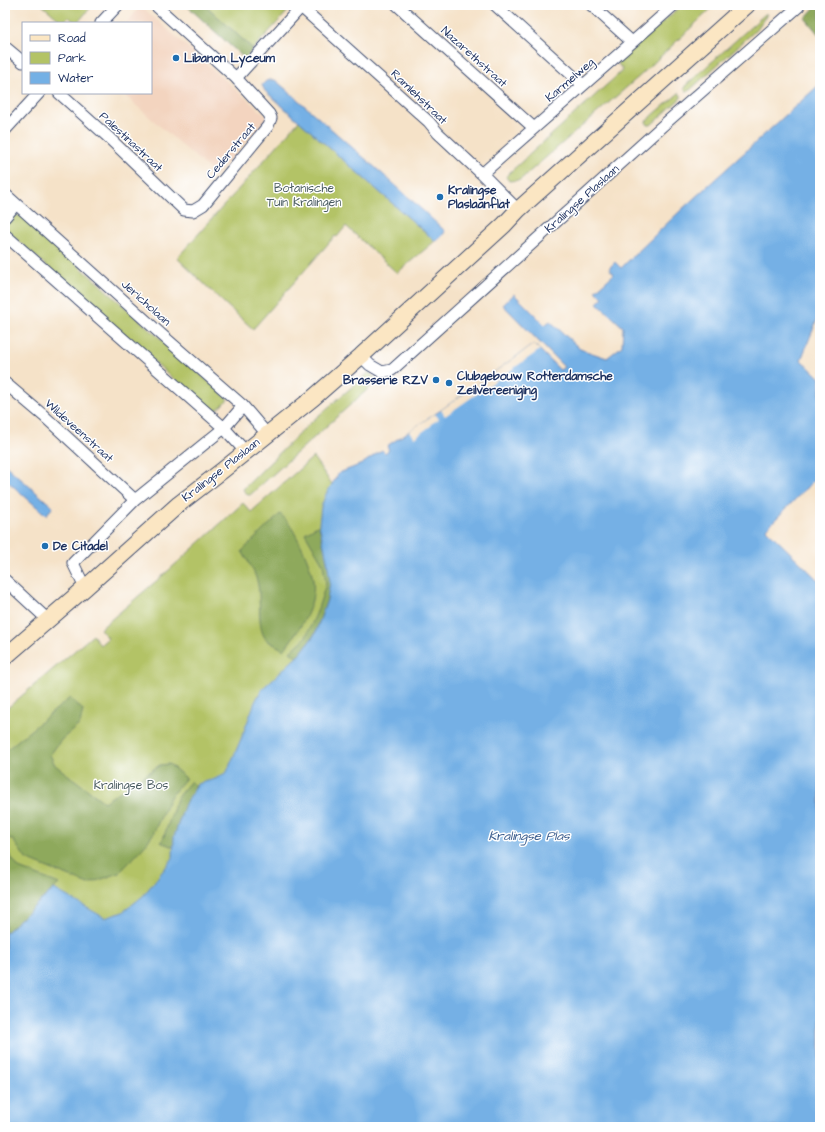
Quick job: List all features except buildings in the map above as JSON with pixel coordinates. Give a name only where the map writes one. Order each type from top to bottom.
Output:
[{"type":"main road","name":"Kralingse Plaslaan","points":[[5,657],[179,504],[313,398],[361,356],[504,224],[514,206],[747,5]]},
{"type":"street","points":[[102,22],[118,5]]},
{"type":"street","name":"Cederstraat","points":[[155,5],[236,78],[271,118],[270,123],[203,205],[194,211],[184,210]]},
{"type":"street","name":"Nazarethstraat","points":[[397,5],[534,128]]},
{"type":"street","points":[[495,5],[584,85]]},
{"type":"street","points":[[591,5],[632,42]]},
{"type":"street","name":"Karmelweg","points":[[482,174],[674,5]]},
{"type":"street","points":[[236,78],[300,6]]},
{"type":"street","name":"Ramlehstraat","points":[[300,6],[429,122],[438,133],[514,206]]},
{"type":"street","name":"Kralingse Plaslaan","points":[[361,356],[370,365],[382,372],[392,370],[799,6]]},
{"type":"street","points":[[5,47],[22,61]]},
{"type":"street","points":[[5,130],[38,94]]},
{"type":"street","name":"Palestinastraat","points":[[60,94],[108,137],[184,210]]},
{"type":"street","name":"Jericholaan","points":[[5,194],[243,406],[267,434]]},
{"type":"street","points":[[5,217],[16,204]]},
{"type":"street","points":[[5,235],[224,428],[245,452]]},
{"type":"street","name":"Wildeveenstraat","points":[[5,383],[44,416],[135,500]]},
{"type":"street","points":[[85,588],[73,563],[135,500],[224,428],[243,406]]},
{"type":"street","points":[[5,580],[48,620]]},
{"type":"shaded area","name":"Libanon Lyceum","points":[[141,6],[267,117],[216,175],[123,94],[152,94],[152,22],[127,22]]},
{"type":"green space","points":[[42,5],[93,5],[78,22],[74,22],[69,17],[64,22],[62,22]]},
{"type":"green space","points":[[186,5],[205,5],[253,49],[245,59]]},
{"type":"green space","points":[[205,5],[289,5],[289,10],[253,49]]},
{"type":"green space","points":[[682,5],[715,5],[642,74],[520,180],[509,181],[506,177],[508,174],[622,71],[618,62]]},
{"type":"green space","points":[[817,5],[820,5],[820,36],[805,18]]},
{"type":"green space","points":[[765,14],[767,14],[757,29],[690,90],[686,91],[684,89],[685,86]]},
{"type":"green space","points":[[679,93],[681,98],[651,125],[648,125],[646,121]]},
{"type":"green space","name":"Botanische Tuin Kralingen","points":[[299,121],[435,241],[397,273],[346,226],[337,237],[335,236],[253,329],[177,258]]},
{"type":"green space","points":[[15,215],[23,216],[228,399],[223,405],[212,413],[7,231],[6,225]]},
{"type":"green space","points":[[368,373],[370,373],[377,381],[250,495],[243,490],[310,423]]},
{"type":"green space","name":"Kralingse Bos","points":[[313,457],[394,573],[229,867],[5,1050],[5,710],[93,635],[100,645],[108,638],[100,629],[169,570],[243,503],[251,512]]},
{"type":"green space","points":[[280,514],[289,524],[303,549],[311,571],[314,590],[310,608],[306,617],[284,650],[265,638],[261,627],[259,591],[256,576],[242,551]]},
{"type":"green space","points":[[319,525],[329,568],[329,593],[324,613],[316,633],[297,657],[290,652],[305,638],[316,614],[326,584],[323,564],[305,533]]},
{"type":"green space","points":[[70,698],[83,710],[80,724],[61,740],[50,755],[55,765],[104,802],[160,765],[169,764],[186,778],[170,797],[153,834],[143,848],[119,873],[88,884],[26,859],[13,840],[5,836],[5,751]]},
{"type":"green space","points":[[191,781],[196,787],[181,816],[176,831],[174,847],[160,842],[163,839],[178,796]]},
{"type":"green space","points":[[5,849],[19,868],[59,884],[5,933]]},
{"type":"water","points":[[275,80],[281,85],[394,184],[445,231],[441,237],[435,241],[265,91],[262,85],[266,81]]},
{"type":"water","name":"Kralingse Plas","points":[[820,84],[820,312],[801,360],[820,378],[820,474],[766,529],[820,582],[820,1127],[5,1127],[5,933],[54,889],[105,918],[123,912],[143,896],[173,858],[174,837],[185,804],[197,784],[215,779],[227,772],[255,702],[262,689],[301,653],[315,634],[327,600],[330,582],[319,524],[321,507],[326,494],[339,473],[362,464],[382,450],[385,453],[389,450],[387,446],[441,410],[534,344],[560,370],[564,367],[503,305],[514,294],[545,325],[550,321],[580,349],[607,358],[622,346],[623,327],[597,303],[603,297],[595,291],[614,274],[609,268],[615,262],[621,268],[680,211]]},
{"type":"water","points":[[5,465],[53,507],[46,515],[5,479]]},
{"type":"pier","points":[[534,344],[540,350],[445,416],[441,410]]},
{"type":"pier","points":[[435,414],[439,419],[414,438],[409,431]]},
{"type":"place","name":"Libanon Lyceum","points":[[176,58]]},
{"type":"place","name":"Kralingse Plaslaanflat","points":[[440,197]]},
{"type":"place","name":"Brasserie RZV","points":[[436,380]]},
{"type":"place","name":"Clubgebouw Rotterdamsche Zeilvereeniging","points":[[449,383]]},
{"type":"place","name":"De Citadel","points":[[45,546]]}]
